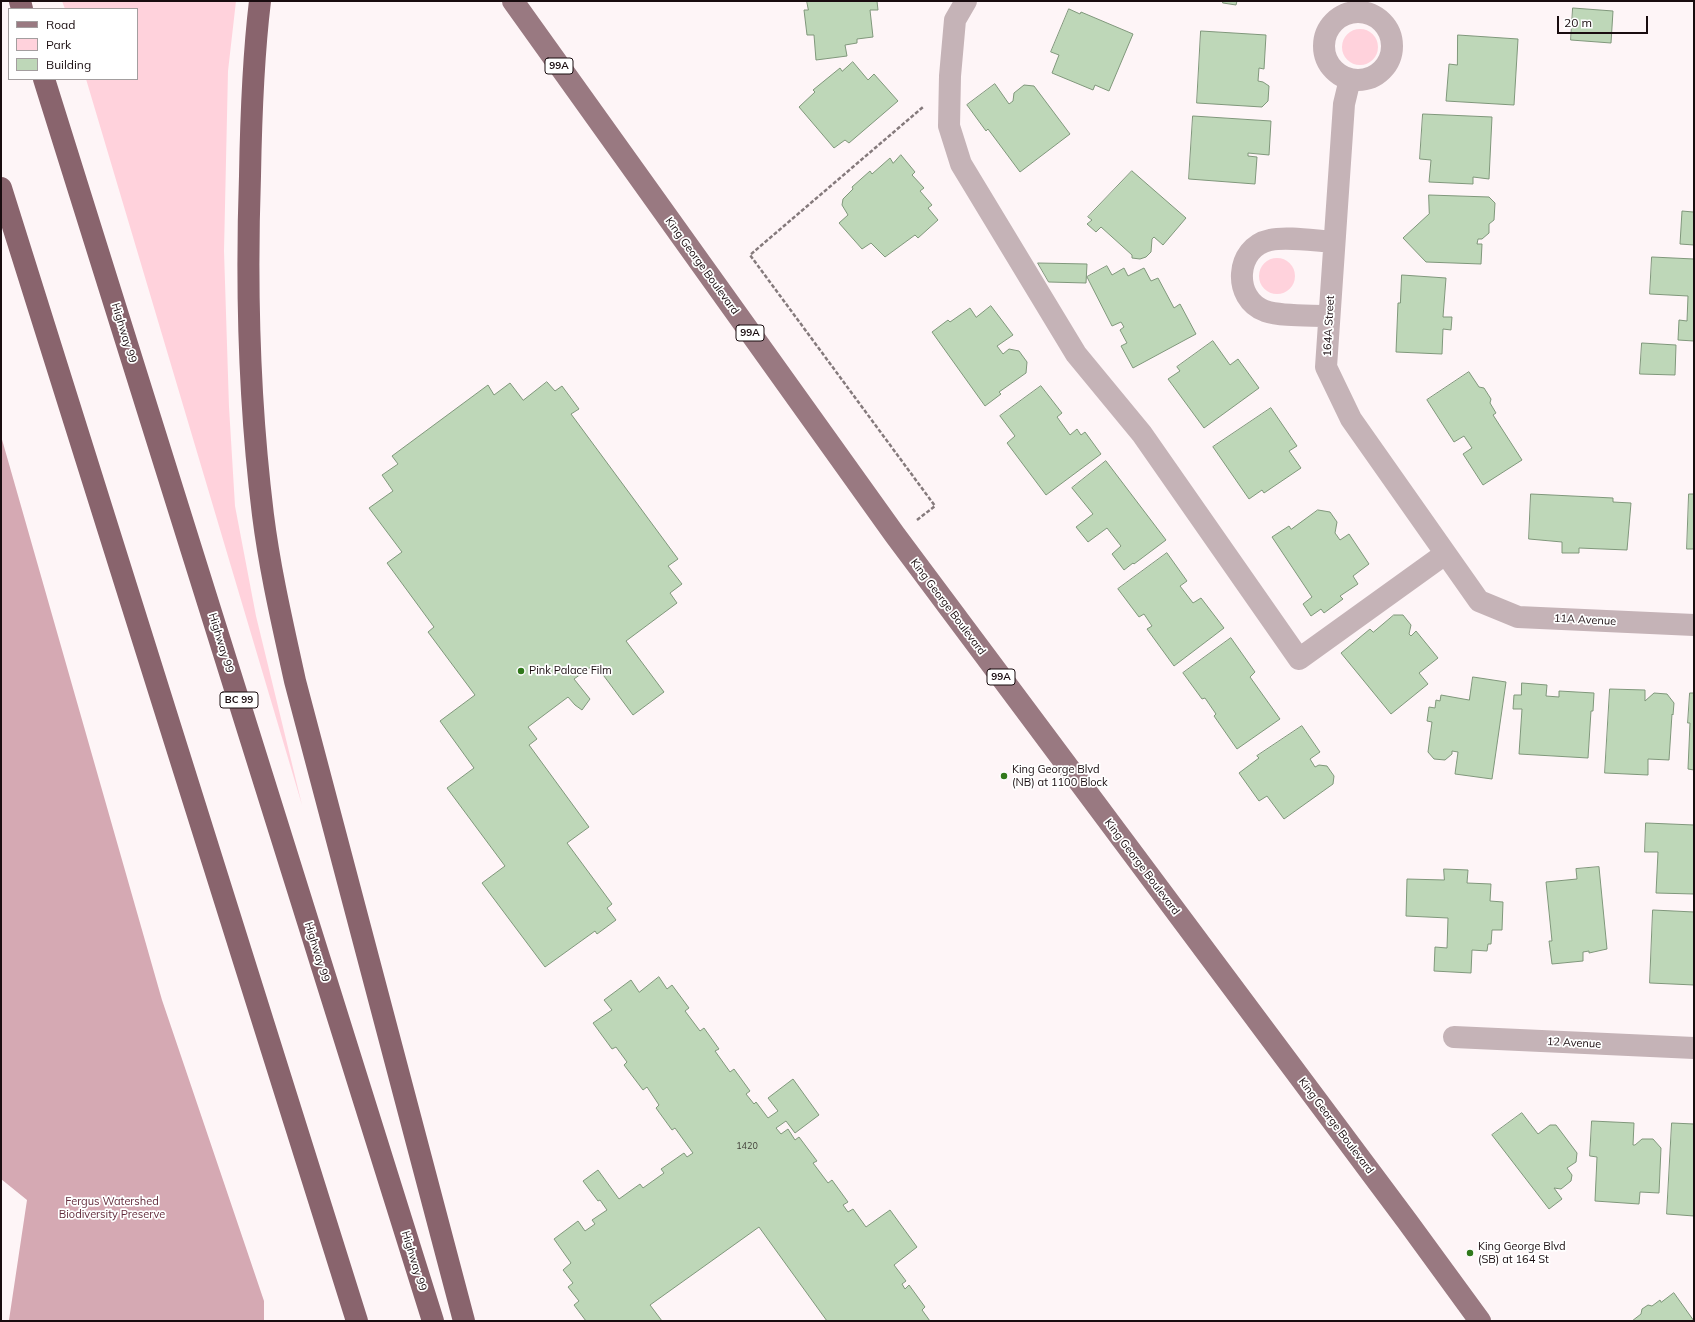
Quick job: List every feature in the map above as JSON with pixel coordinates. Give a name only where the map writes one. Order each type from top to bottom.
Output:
[{"type":"highway","points":[[260,1],[255,44],[250,147],[247,295],[249,366],[263,517],[277,596],[295,681],[464,1321]]},
{"type":"highway","points":[[255,44],[263,1]]},
{"type":"highway","name":"Highway 99","points":[[44,80],[433,1321]]},
{"type":"highway","points":[[1,188],[357,1321]]},
{"type":"main road","name":"King George Boulevard","points":[[513,1],[895,535],[1480,1321]]},
{"type":"street","points":[[966,1],[955,20],[950,76],[949,126],[961,164],[1076,354],[1142,434],[1299,659],[1445,554]]},
{"type":"street","name":"164A Street","points":[[1350,79],[1344,104],[1326,367],[1351,419],[1479,601]]},
{"type":"street","points":[[1330,316],[1265,311],[1255,305],[1247,296],[1242,285],[1241,274],[1244,262],[1250,252],[1259,244],[1270,240],[1281,239],[1334,242]]},
{"type":"street","name":"11A Avenue","points":[[1479,601],[1518,617],[1694,625]]},
{"type":"street","name":"12 Avenue","points":[[1454,1037],[1694,1048]]},
{"type":"path","points":[[895,535],[935,506],[750,255],[926,104]]},
{"type":"green space","points":[[62,1],[236,1],[228,71],[224,251],[229,407],[235,506],[256,616],[302,805],[86,80],[138,80],[138,8],[65,8]]},
{"type":"green space","points":[[1363,29],[1373,34],[1377,40],[1377,54],[1373,60],[1367,64],[1357,65],[1347,60],[1343,54],[1342,44],[1347,34],[1353,30]]},
{"type":"green space","points":[[1281,258],[1290,263],[1294,269],[1294,283],[1290,289],[1281,294],[1273,294],[1264,289],[1260,283],[1259,272],[1264,263],[1270,259]]},
{"type":"green space","name":"Fergus Watershed Biodiversity Preserve","points":[[1,436],[162,1000],[264,1301],[264,1321],[5,1321],[9,1320],[27,1200],[1,1179]]},
{"type":"building","points":[[807,1],[877,1],[878,10],[870,10],[873,37],[857,39],[857,43],[845,45],[847,56],[816,60],[814,35],[807,35],[804,10],[808,10]]},
{"type":"building","points":[[1223,1],[1237,1],[1236,5],[1223,3]]},
{"type":"building","points":[[1573,8],[1613,11],[1611,43],[1571,40]]},
{"type":"building","points":[[1069,9],[1080,14],[1081,12],[1133,34],[1109,91],[1095,85],[1093,90],[1052,73],[1059,55],[1051,52]]},
{"type":"building","points":[[1201,31],[1266,35],[1264,69],[1259,68],[1258,81],[1269,86],[1268,101],[1262,107],[1197,103]]},
{"type":"building","points":[[1458,35],[1518,39],[1514,105],[1446,101],[1449,64],[1457,65]]},
{"type":"building","points":[[853,62],[868,80],[874,74],[898,101],[849,143],[845,140],[834,148],[799,107],[815,92],[813,90],[840,68],[842,71]]},
{"type":"building","points":[[995,84],[1009,104],[1013,101],[1014,93],[1024,85],[1034,86],[1070,134],[1020,172],[988,129],[986,131],[967,105]]},
{"type":"building","points":[[1423,114],[1492,117],[1489,179],[1473,177],[1473,184],[1429,182],[1431,160],[1420,159]]},
{"type":"building","points":[[1193,116],[1271,121],[1269,155],[1248,153],[1248,156],[1257,157],[1255,184],[1189,179]]},
{"type":"building","points":[[901,155],[915,172],[912,175],[924,188],[920,191],[932,205],[928,208],[938,220],[918,238],[915,235],[885,257],[871,243],[862,249],[839,223],[848,215],[842,205],[843,199],[853,189],[852,187],[870,171],[872,174],[890,158],[893,163]]},
{"type":"building","points":[[1132,171],[1186,218],[1163,245],[1154,237],[1152,239],[1151,252],[1146,257],[1140,259],[1132,258],[1132,255],[1101,227],[1096,232],[1087,224],[1092,220],[1088,217]]},
{"type":"building","points":[[1429,195],[1489,197],[1495,203],[1494,220],[1489,224],[1489,233],[1482,239],[1478,239],[1477,244],[1482,244],[1481,264],[1426,262],[1403,238],[1429,214]]},
{"type":"building","points":[[1694,196],[1694,245],[1680,244],[1682,211],[1693,212]]},
{"type":"building","points":[[1652,257],[1694,259],[1694,341],[1678,340],[1679,320],[1687,321],[1688,296],[1650,294]]},
{"type":"building","points":[[1038,263],[1087,264],[1086,283],[1049,282]]},
{"type":"building","points":[[1107,266],[1112,275],[1124,268],[1128,276],[1144,268],[1151,281],[1158,278],[1174,308],[1180,304],[1196,334],[1133,368],[1121,346],[1127,343],[1120,330],[1124,327],[1121,322],[1112,326],[1087,277]]},
{"type":"building","points":[[1402,275],[1446,278],[1443,317],[1452,317],[1451,330],[1443,329],[1442,354],[1396,352],[1398,303],[1400,303]]},
{"type":"building","points":[[991,306],[1013,335],[997,346],[1003,354],[1009,349],[1019,351],[1027,362],[1026,373],[999,392],[1001,394],[985,406],[932,332],[948,320],[950,322],[970,308],[976,317]]},
{"type":"building","points":[[1213,341],[1230,365],[1238,359],[1259,388],[1204,428],[1168,379],[1180,371],[1177,367]]},
{"type":"building","points":[[1642,343],[1676,345],[1675,375],[1640,374]]},
{"type":"building","points":[[1469,372],[1479,387],[1484,388],[1491,399],[1490,403],[1496,413],[1493,415],[1522,460],[1483,485],[1463,454],[1472,448],[1464,436],[1454,442],[1427,400]]},
{"type":"building","name":"Pink Palace Film","points":[[547,382],[555,391],[562,386],[579,409],[571,414],[678,559],[668,566],[682,584],[670,593],[677,603],[626,641],[664,692],[633,715],[595,664],[574,679],[590,699],[582,710],[568,697],[528,727],[537,739],[529,745],[589,827],[567,843],[612,904],[607,908],[616,920],[597,934],[595,931],[545,967],[482,883],[505,866],[447,788],[474,768],[440,721],[475,695],[428,632],[434,627],[387,563],[402,552],[369,508],[393,491],[382,475],[398,464],[392,456],[488,385],[494,395],[510,383],[523,400]]},
{"type":"building","points":[[1041,386],[1062,413],[1057,417],[1070,435],[1077,429],[1081,435],[1085,432],[1101,454],[1046,495],[1007,443],[1015,436],[1000,416]]},
{"type":"building","points":[[1271,408],[1297,446],[1289,451],[1301,468],[1264,493],[1262,490],[1249,499],[1213,447]]},
{"type":"building","points":[[1106,461],[1166,540],[1124,570],[1112,554],[1121,546],[1107,528],[1088,542],[1076,527],[1093,514],[1072,488]]},
{"type":"building","points":[[1531,494],[1613,498],[1613,502],[1631,503],[1627,550],[1579,548],[1579,553],[1562,553],[1562,542],[1529,539]]},
{"type":"building","points":[[1689,494],[1694,494],[1694,549],[1687,549]]},
{"type":"building","points":[[1318,510],[1330,512],[1337,522],[1335,533],[1340,540],[1349,534],[1369,564],[1353,576],[1358,584],[1340,596],[1343,599],[1324,613],[1321,609],[1311,616],[1303,604],[1312,597],[1272,537],[1289,526],[1291,529]]},
{"type":"building","points":[[1167,553],[1187,581],[1180,586],[1193,603],[1201,598],[1224,628],[1174,666],[1147,629],[1152,626],[1144,614],[1139,617],[1118,589]]},
{"type":"building","points":[[1394,615],[1403,615],[1411,625],[1409,634],[1411,636],[1416,631],[1438,658],[1419,673],[1428,684],[1391,714],[1341,653],[1370,629],[1373,632]]},
{"type":"building","points":[[1231,638],[1255,672],[1250,677],[1280,719],[1237,749],[1214,716],[1216,714],[1205,698],[1202,699],[1183,673]]},
{"type":"building","points":[[1473,677],[1506,682],[1492,779],[1455,774],[1458,752],[1452,751],[1452,754],[1445,760],[1434,759],[1428,752],[1432,722],[1427,721],[1429,707],[1435,708],[1436,700],[1440,701],[1441,695],[1469,700]]},
{"type":"building","points":[[1522,683],[1547,685],[1546,696],[1559,697],[1559,691],[1594,693],[1593,711],[1591,711],[1588,758],[1519,754],[1522,709],[1513,709],[1514,695],[1521,695]]},
{"type":"building","points":[[1610,689],[1645,690],[1645,701],[1654,693],[1667,694],[1674,703],[1669,760],[1648,759],[1648,775],[1605,773]]},
{"type":"building","points":[[1690,693],[1694,693],[1694,770],[1688,769],[1690,723],[1688,723]]},
{"type":"building","points":[[1302,726],[1320,752],[1310,759],[1315,767],[1319,765],[1327,766],[1334,776],[1333,784],[1284,819],[1267,796],[1259,801],[1239,773],[1259,758],[1257,756]]},
{"type":"building","points":[[1646,823],[1694,825],[1694,894],[1656,893],[1658,852],[1645,852]]},
{"type":"building","points":[[1599,867],[1607,949],[1589,953],[1589,951],[1583,952],[1583,961],[1552,964],[1549,941],[1552,941],[1546,882],[1577,879],[1576,869]]},
{"type":"building","points":[[1444,869],[1468,870],[1467,883],[1491,884],[1490,901],[1503,902],[1502,930],[1492,930],[1491,944],[1488,944],[1487,951],[1472,950],[1471,973],[1434,971],[1435,947],[1447,948],[1448,918],[1406,916],[1407,879],[1444,880]]},
{"type":"building","points":[[1653,910],[1694,912],[1694,985],[1650,983]]},
{"type":"building","points":[[659,977],[667,989],[672,985],[689,1008],[685,1011],[700,1031],[704,1028],[719,1049],[715,1051],[730,1072],[734,1069],[750,1091],[746,1094],[754,1104],[756,1102],[768,1118],[778,1111],[768,1098],[793,1079],[819,1115],[795,1133],[786,1121],[776,1128],[781,1134],[788,1129],[795,1140],[799,1137],[817,1161],[813,1163],[828,1183],[832,1180],[848,1202],[843,1205],[848,1212],[853,1209],[866,1227],[890,1210],[917,1247],[894,1265],[906,1281],[902,1284],[905,1289],[909,1285],[925,1307],[922,1310],[930,1321],[827,1321],[759,1227],[650,1305],[662,1321],[586,1321],[574,1305],[579,1301],[568,1287],[573,1283],[563,1270],[571,1263],[554,1239],[578,1221],[585,1231],[595,1224],[592,1220],[607,1210],[583,1181],[598,1170],[619,1199],[640,1184],[643,1188],[664,1173],[661,1169],[684,1153],[687,1157],[693,1153],[675,1128],[672,1130],[656,1108],[659,1105],[647,1087],[643,1090],[624,1065],[627,1062],[616,1047],[612,1049],[593,1023],[612,1010],[604,1000],[631,980],[639,992]]},
{"type":"building","points":[[1522,1113],[1538,1134],[1550,1125],[1556,1125],[1577,1153],[1576,1162],[1567,1168],[1572,1175],[1571,1181],[1561,1189],[1554,1188],[1562,1199],[1549,1209],[1492,1135]]},
{"type":"building","points":[[1592,1121],[1634,1123],[1633,1145],[1642,1139],[1653,1139],[1661,1148],[1659,1193],[1640,1192],[1639,1204],[1595,1201],[1597,1157],[1590,1156]]},
{"type":"building","points":[[1672,1123],[1694,1124],[1694,1216],[1667,1214]]},
{"type":"building","points":[[1674,1293],[1694,1321],[1632,1321],[1641,1314],[1642,1309],[1648,1305],[1652,1306],[1660,1300],[1661,1302]]},
{"type":"place","name":"Pink Palace Film","points":[[521,671]]},
{"type":"place","name":"King George Blvd (NB) at 1100 Block","points":[[1004,776]]},
{"type":"place","name":"King George Blvd (SB) at 164 St","points":[[1470,1253]]}]
